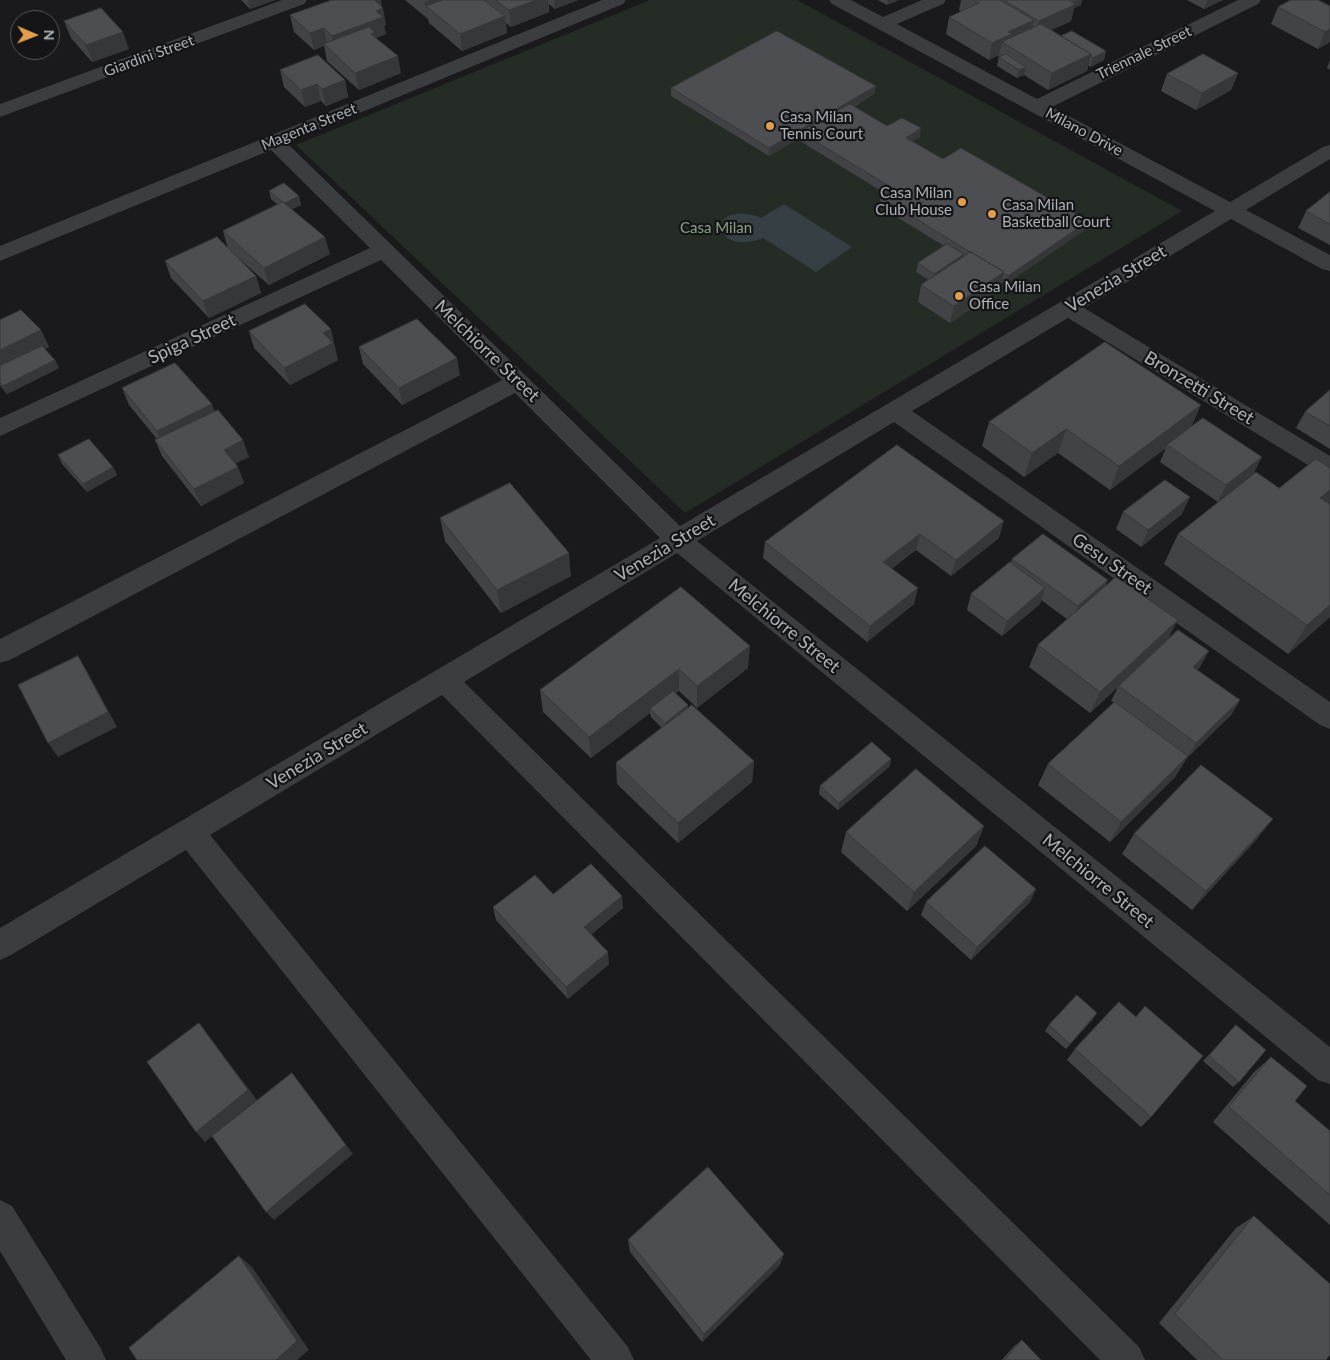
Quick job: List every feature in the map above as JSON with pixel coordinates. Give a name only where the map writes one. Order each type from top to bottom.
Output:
[{"type":"street","name":"Giardini Street","points":[[0,111],[298,0]]},
{"type":"street","name":"Magenta Street","points":[[0,254],[617,0]]},
{"type":"street","name":"Milano Drive","points":[[838,0],[1330,264]]},
{"type":"street","points":[[883,24],[937,0]]},
{"type":"street","name":"Triennale Street","points":[[1036,106],[1252,0]]},
{"type":"street","name":"Melchiorre Street","points":[[275,142],[678,540],[1330,1068]]},
{"type":"street","name":"Venezia Street","points":[[0,945],[1330,151]]},
{"type":"street","name":"Spiga Street","points":[[0,428],[384,250]]},
{"type":"street","name":"Bronzetti Street","points":[[1068,308],[1330,468]]},
{"type":"street","points":[[0,652],[518,381]]},
{"type":"street","name":"Gesu Street","points":[[895,411],[1330,716]]},
{"type":"street","points":[[444,680],[1126,1360]]},
{"type":"street","points":[[189,832],[615,1360]]},
{"type":"street","points":[[0,1218],[87,1360]]},
{"type":"green space","name":"Casa Milan","points":[[650,0],[797,0],[1182,211],[685,513],[296,145]]},
{"type":"shaded area","points":[[784,204],[852,247],[816,272],[763,238],[739,242],[733,241],[724,234],[723,222],[731,215],[744,214],[761,218]]},
{"type":"building","points":[[332,0],[379,0],[375,1],[383,8],[376,11],[383,17],[332,36],[324,28],[310,33],[290,15]]},
{"type":"building","points":[[443,0],[484,0],[505,16],[460,34],[426,6]]},
{"type":"building","points":[[496,0],[537,0],[509,10]]},
{"type":"building","points":[[973,0],[1000,0],[1034,20],[1008,32],[1012,34],[992,43],[949,17],[979,3]]},
{"type":"building","points":[[1004,0],[1068,0],[1076,4],[1039,21]]},
{"type":"building","points":[[1291,0],[1318,0],[1330,6],[1330,29],[1325,32],[1278,7]]},
{"type":"building","points":[[101,8],[123,32],[86,45],[64,21]]},
{"type":"building","points":[[1041,24],[1091,54],[1052,73],[1002,42]]},
{"type":"building","points":[[369,27],[375,32],[371,34],[398,56],[355,73],[324,44]]},
{"type":"building","name":"Casa Milan Tennis Court","points":[[777,31],[876,86],[769,148],[671,88]]},
{"type":"building","points":[[1072,31],[1106,51],[1093,58],[1091,57],[1091,54],[1061,36]]},
{"type":"building","points":[[1006,54],[1026,67],[1019,70],[999,57]]},
{"type":"building","points":[[1203,54],[1238,73],[1202,93],[1167,74]]},
{"type":"building","points":[[318,55],[345,80],[322,89],[317,84],[301,90],[280,70]]},
{"type":"building","name":"Casa Milan Club House","points":[[850,104],[887,126],[902,118],[921,128],[906,138],[943,159],[961,148],[1088,221],[1008,276],[881,197],[894,189],[800,132]]},
{"type":"building","points":[[284,183],[299,196],[285,203],[269,191]]},
{"type":"building","points":[[1330,192],[1330,224],[1306,211]]},
{"type":"building","points":[[283,202],[325,237],[264,268],[223,231]]},
{"type":"building","points":[[217,237],[256,276],[203,301],[165,261]]},
{"type":"building","points":[[947,244],[964,254],[934,274],[918,263]]},
{"type":"building","points":[[971,252],[1004,272],[954,306],[921,285]]},
{"type":"building","points":[[305,304],[331,329],[323,333],[333,343],[284,368],[249,331]]},
{"type":"building","points":[[21,310],[41,330],[0,350],[0,320]]},
{"type":"building","points":[[417,319],[457,358],[399,388],[359,347]]},
{"type":"building","points":[[1105,342],[1201,405],[1119,466],[1066,429],[1032,453],[989,422]]},
{"type":"building","points":[[42,346],[55,360],[3,386],[0,382],[0,366]]},
{"type":"building","points":[[175,363],[212,404],[157,431],[122,388]]},
{"type":"building","points":[[1330,390],[1330,426],[1305,412]]},
{"type":"building","points":[[218,410],[243,440],[224,450],[238,467],[194,489],[155,440]]},
{"type":"building","points":[[1203,418],[1262,457],[1226,485],[1167,445]]},
{"type":"building","points":[[89,439],[113,467],[83,484],[58,455]]},
{"type":"building","points":[[897,445],[1004,521],[956,560],[920,534],[883,562],[918,588],[870,626],[765,542]]},
{"type":"building","points":[[1316,459],[1330,468],[1330,490],[1320,498],[1330,504],[1330,605],[1307,625],[1178,534],[1256,472],[1279,488]]},
{"type":"building","points":[[1165,480],[1190,497],[1148,530],[1123,512]]},
{"type":"building","points":[[510,483],[569,553],[497,590],[440,518]]},
{"type":"building","points":[[1043,534],[1108,580],[1078,606],[1012,559]]},
{"type":"building","points":[[1010,562],[1045,588],[1007,621],[971,594]]},
{"type":"building","points":[[1116,577],[1178,620],[1100,692],[1038,645]]},
{"type":"building","points":[[681,587],[750,646],[697,686],[679,669],[589,737],[540,690]]},
{"type":"building","points":[[1178,630],[1209,651],[1193,667],[1240,700],[1196,743],[1119,686]]},
{"type":"building","points":[[78,656],[108,712],[48,743],[18,685]]},
{"type":"building","points":[[673,691],[688,705],[665,723],[650,709]]},
{"type":"building","points":[[1115,702],[1188,756],[1121,822],[1048,764]]},
{"type":"building","points":[[692,705],[754,761],[678,823],[616,763]]},
{"type":"building","points":[[872,742],[891,759],[839,803],[820,786]]},
{"type":"building","points":[[1201,765],[1273,819],[1206,891],[1134,834]]},
{"type":"building","points":[[916,769],[984,826],[914,892],[846,832]]},
{"type":"building","points":[[985,846],[1036,889],[977,947],[926,902]]},
{"type":"building","points":[[591,864],[622,896],[584,927],[608,952],[566,987],[493,907],[535,875],[553,894]]},
{"type":"building","points":[[1077,995],[1097,1013],[1070,1044],[1049,1025]]},
{"type":"building","points":[[1119,1002],[1136,1017],[1145,1006],[1203,1056],[1151,1117],[1075,1049]]},
{"type":"building","points":[[199,1023],[248,1090],[196,1132],[147,1062]]},
{"type":"building","points":[[1236,1025],[1266,1050],[1239,1082],[1209,1056]]},
{"type":"building","points":[[1271,1057],[1307,1086],[1295,1101],[1330,1131],[1330,1195],[1229,1107]]},
{"type":"building","points":[[292,1073],[346,1145],[266,1212],[212,1136]]},
{"type":"building","points":[[708,1167],[784,1254],[704,1334],[628,1240]]},
{"type":"building","points":[[1254,1216],[1330,1284],[1330,1355],[1326,1360],[1223,1360],[1175,1314]]},
{"type":"building","points":[[239,1256],[297,1341],[276,1360],[137,1360],[129,1348]]},
{"type":"building","points":[[1022,1340],[1041,1360],[1005,1360]]},
{"type":"place","name":"Casa Milan Tennis Court","points":[[770,126]]},
{"type":"place","name":"Casa Milan Club House","points":[[962,202]]},
{"type":"place","name":"Casa Milan Basketball Court","points":[[992,214]]},
{"type":"place","name":"Casa Milan Office","points":[[959,296]]}]
